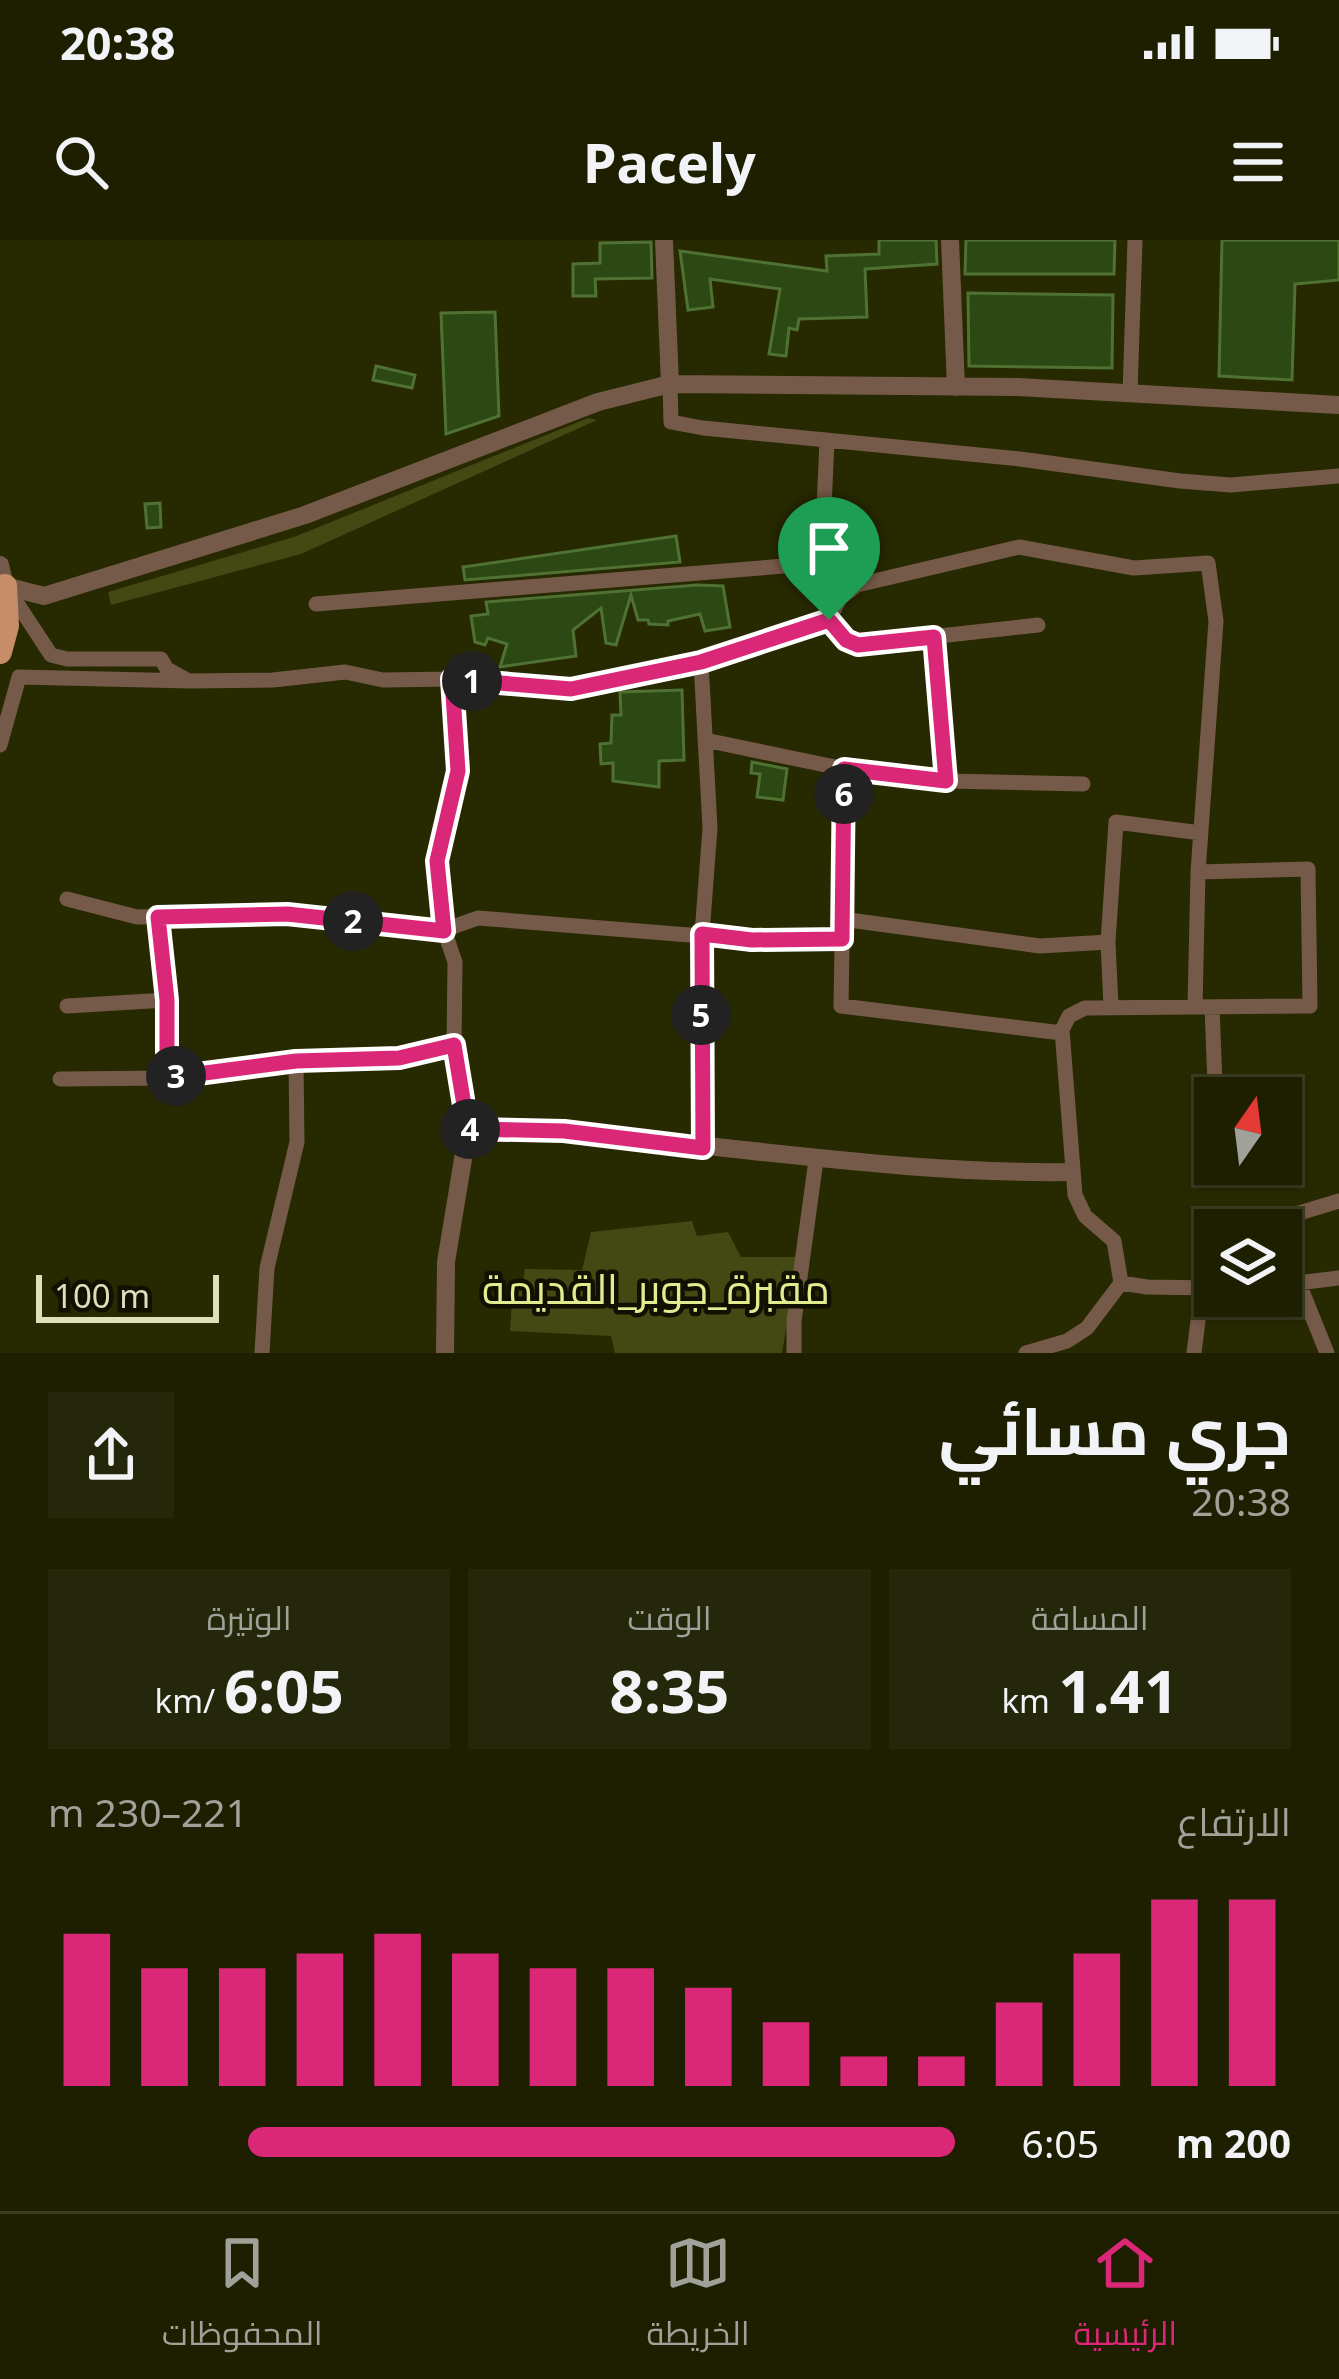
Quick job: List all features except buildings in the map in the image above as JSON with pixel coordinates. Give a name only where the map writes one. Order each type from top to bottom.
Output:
[{"type":"main road","points":[[0,652],[7,626],[2,581]]},
{"type":"street","points":[[664,240],[670,422],[1214,484],[1339,476]]},
{"type":"street","points":[[950,240],[956,387]]},
{"type":"street","points":[[1130,393],[1135,240]]},
{"type":"street","points":[[2,581],[44,596],[305,515],[598,402],[670,384],[956,387],[1339,405]]},
{"type":"street","points":[[827,440],[824,508],[840,598]]},
{"type":"street","points":[[0,745],[19,677],[273,680],[345,672],[383,680],[452,679],[571,689],[701,662],[829,620],[840,598],[857,585],[1019,547],[1135,568],[1208,563],[1216,622],[1198,872],[1203,1007],[1214,1077]]},
{"type":"street","points":[[316,604],[834,562]]},
{"type":"street","points":[[2,581],[51,655],[161,659],[167,669],[190,681]]},
{"type":"street","points":[[829,620],[846,640],[858,645],[1038,625]]},
{"type":"street","points":[[934,637],[946,781]]},
{"type":"street","points":[[701,662],[710,828],[702,934],[703,1148]]},
{"type":"street","points":[[442,1352],[446,1262],[468,1129],[454,1045],[455,962],[444,931],[437,861],[458,771],[452,679]]},
{"type":"street","points":[[705,740],[844,769],[946,781],[1084,784]]},
{"type":"street","points":[[844,769],[841,1006],[1062,1033]]},
{"type":"street","points":[[1111,1007],[1108,942],[1116,822],[1201,833]]},
{"type":"street","points":[[1026,1353],[1067,1341],[1088,1328],[1121,1283],[1114,1241],[1085,1216],[1075,1196],[1062,1033],[1069,1016],[1085,1008],[1310,1006],[1308,869],[1198,872]]},
{"type":"street","points":[[67,899],[137,916],[287,914],[444,931],[478,918],[752,940],[842,939]]},
{"type":"street","points":[[158,917],[167,1000],[167,1078]]},
{"type":"street","points":[[842,919],[1040,946],[1108,942]]},
{"type":"street","points":[[67,1006],[167,1000]]},
{"type":"street","points":[[60,1079],[167,1078],[296,1061],[399,1058],[454,1045]]},
{"type":"street","points":[[262,1353],[267,1268],[297,1142],[296,1061]]},
{"type":"street","points":[[468,1129],[564,1131],[816,1160],[1000,1173],[1071,1172]]},
{"type":"street","points":[[794,1353],[794,1321],[816,1160]]},
{"type":"street","points":[[1302,1212],[1339,1201]]},
{"type":"street","points":[[1302,1282],[1339,1278]]},
{"type":"street","points":[[1121,1283],[1194,1287]]},
{"type":"street","points":[[1302,1308],[1327,1353]]},
{"type":"street","points":[[1194,1353],[1202,1317]]},
{"type":"green space","points":[[588,418],[597,420],[301,554],[111,605],[108,592],[294,537]]},
{"type":"green space","name":"مقبرة_جوبر_القديمة","points":[[692,1221],[697,1236],[728,1232],[741,1257],[798,1257],[782,1353],[615,1353],[611,1336],[510,1331],[513,1283],[523,1281],[525,1269],[582,1270],[591,1232]]},
{"type":"route","points":[[829,620],[846,640],[858,645],[934,637],[946,781],[844,769],[842,939],[752,940],[702,934],[703,1148],[564,1131],[468,1129],[454,1045],[399,1058],[296,1061],[167,1078],[167,1000],[158,917],[287,914],[444,931],[437,861],[458,771],[452,679],[571,689],[701,662],[829,620]]}]
